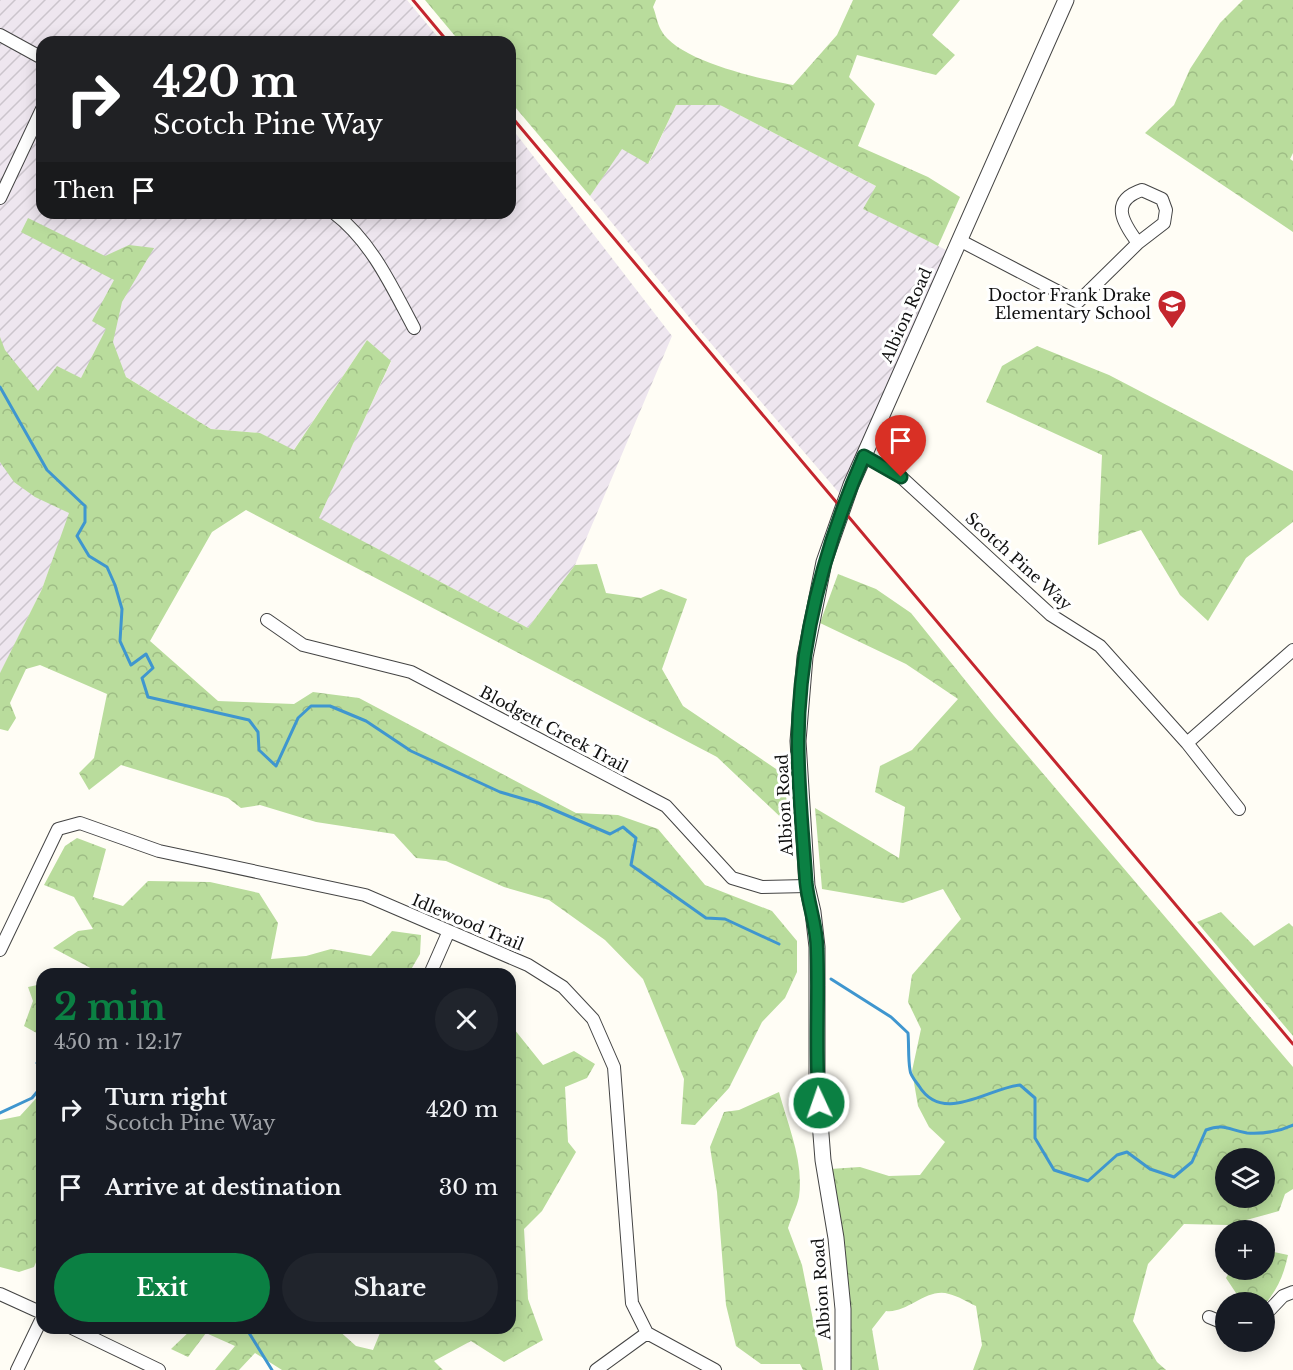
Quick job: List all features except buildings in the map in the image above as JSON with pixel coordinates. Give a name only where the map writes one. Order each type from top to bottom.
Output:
[{"type":"street","name":"Albion Road","points":[[843,1370],[843,1309],[836,1238],[823,1160],[817,1083],[818,947],[807,886],[798,741],[805,657],[824,562],[841,509],[1066,0]]},
{"type":"street","points":[[0,35],[36,55]]},
{"type":"street","points":[[0,198],[36,122]]},
{"type":"street","points":[[340,219],[357,235],[377,261],[414,328]]},
{"type":"street","points":[[959,240],[1078,302],[1138,243]]},
{"type":"street","name":"Scotch Pine Way","points":[[864,456],[901,477],[1051,615],[1100,646],[1187,743],[1239,809]]},
{"type":"street","name":"Blodgett Creek Trail","points":[[267,620],[303,645],[411,672],[666,807],[732,878],[762,887],[807,886]]},
{"type":"street","points":[[1187,743],[1293,650]]},
{"type":"street","name":"Idlewood Trail","points":[[0,950],[58,829],[80,823],[159,851],[365,895],[448,933],[528,965],[563,987],[593,1019],[614,1067],[632,1303],[647,1333]]},
{"type":"street","points":[[433,968],[448,933]]},
{"type":"street","points":[[1275,1304],[1283,1296],[1293,1292]]},
{"type":"street","points":[[0,1294],[36,1310]]},
{"type":"street","points":[[1209,1317],[1215,1319]]},
{"type":"street","points":[[17,1370],[36,1330]]},
{"type":"street","points":[[596,1370],[647,1333],[715,1370]]},
{"type":"street","points":[[84,1334],[159,1370]]},
{"type":"shaded area","points":[[0,0],[407,0],[437,36],[36,36],[36,219],[516,219],[516,134],[672,336],[575,565],[528,628],[318,518],[391,362],[367,340],[293,451],[260,433],[211,429],[110,367],[70,513],[42,589],[0,674]]},
{"type":"shaded area","points":[[676,105],[720,105],[876,186],[864,209],[948,251],[840,494],[702,333],[590,196],[622,148],[649,163]]},
{"type":"green space","points":[[425,0],[656,0],[653,7],[661,30],[670,41],[684,51],[721,67],[793,85],[837,35],[853,0],[960,0],[932,35],[955,55],[936,75],[857,55],[849,77],[875,104],[858,146],[928,177],[960,197],[938,246],[863,209],[876,186],[720,105],[676,105],[648,164],[622,149],[590,196],[516,108],[516,36],[455,36]]},
{"type":"green space","points":[[1243,0],[1293,0],[1293,153],[1290,159],[1293,161],[1293,232],[1145,133],[1174,105],[1190,69],[1220,23]]},
{"type":"green space","points":[[28,218],[105,256],[129,245],[154,248],[122,302],[113,342],[126,377],[211,429],[260,433],[294,450],[367,340],[391,361],[319,518],[528,628],[575,565],[597,564],[606,593],[641,598],[661,589],[687,599],[662,669],[683,706],[779,771],[784,784],[791,827],[717,757],[246,510],[212,532],[150,641],[218,701],[294,704],[313,692],[359,698],[576,813],[618,815],[658,829],[705,885],[772,911],[797,941],[797,972],[785,998],[762,1022],[729,1088],[695,1125],[681,1124],[684,1079],[643,979],[605,940],[549,900],[504,887],[446,861],[416,858],[394,834],[316,822],[260,805],[241,808],[228,798],[121,765],[89,790],[79,773],[94,758],[107,694],[40,665],[26,669],[10,703],[16,718],[8,731],[0,729],[0,673],[42,589],[69,513],[35,497],[14,482],[0,462],[0,337],[5,350],[38,391],[57,366],[81,378],[106,329],[92,321],[114,280],[21,232]]},
{"type":"green space","points":[[1037,346],[1109,375],[1293,471],[1293,522],[1246,558],[1208,621],[1180,595],[1141,530],[1098,545],[1102,455],[986,402],[1002,366]]},
{"type":"green space","points":[[838,574],[876,589],[911,613],[994,716],[1293,1067],[1293,1189],[1285,1194],[1279,1211],[1246,1220],[1215,1220],[1215,1225],[1184,1224],[1148,1264],[1133,1321],[1157,1362],[1166,1370],[973,1370],[982,1345],[976,1306],[956,1296],[941,1293],[925,1297],[902,1309],[886,1311],[872,1329],[879,1370],[851,1370],[850,1319],[830,1169],[860,1167],[889,1176],[920,1175],[945,1142],[929,1127],[918,1106],[912,1071],[921,1029],[908,1002],[912,975],[961,919],[943,889],[903,903],[822,889],[815,808],[899,858],[905,807],[875,792],[880,766],[912,750],[958,699],[906,664],[820,623]]},
{"type":"green space","points":[[77,838],[106,849],[93,897],[123,906],[148,881],[210,882],[259,893],[278,923],[271,959],[306,956],[331,949],[371,956],[392,931],[421,935],[420,954],[412,968],[90,968],[53,948],[78,931],[93,929],[74,897],[44,885],[65,846]]},
{"type":"green space","points":[[1221,912],[1254,946],[1289,923],[1293,927],[1293,1036],[1197,922]]},
{"type":"green space","points":[[36,985],[36,1033],[24,1026],[33,1001],[28,987]]},
{"type":"green space","points":[[516,1031],[543,1065],[574,1051],[595,1064],[587,1078],[565,1087],[568,1142],[576,1152],[542,1211],[524,1229],[528,1299],[543,1340],[504,1362],[471,1341],[434,1361],[443,1370],[282,1370],[255,1353],[239,1370],[215,1370],[235,1346],[208,1334],[343,1334],[356,1346],[373,1350],[380,1334],[516,1334]]},
{"type":"green space","points":[[779,1092],[797,1157],[800,1184],[797,1205],[788,1228],[802,1265],[823,1370],[803,1370],[800,1364],[761,1364],[736,1346],[726,1305],[717,1192],[710,1147],[724,1112],[739,1110]]},
{"type":"green space","points":[[36,1099],[36,1262],[34,1267],[19,1272],[0,1267],[0,1120],[20,1116]]},
{"type":"green space","points":[[1275,1252],[1288,1255],[1274,1292],[1235,1292],[1227,1280],[1275,1280]]},
{"type":"green space","points":[[187,1334],[205,1334],[188,1357],[171,1349]]},
{"type":"waterway","points":[[0,387],[47,470],[85,506],[85,522],[77,536],[89,556],[107,567],[115,585],[122,609],[120,641],[131,665],[146,654],[153,668],[142,678],[148,697],[249,720],[258,732],[259,750],[276,766],[298,718],[311,706],[330,706],[366,721],[411,751],[500,792],[538,803],[610,834],[623,827],[636,838],[631,865],[706,918],[725,919],[779,944]]},
{"type":"waterway","points":[[831,979],[891,1017],[908,1033],[910,1072],[929,1097],[940,1103],[953,1104],[1020,1085],[1035,1098],[1035,1138],[1054,1170],[1088,1181],[1117,1155],[1127,1152],[1150,1169],[1174,1177],[1192,1162],[1206,1130],[1222,1127],[1247,1133],[1259,1133],[1276,1131],[1293,1125]]},
{"type":"waterway","points":[[0,1113],[32,1098],[36,1093]]},
{"type":"waterway","points":[[250,1334],[272,1370]]},
{"type":"railway","points":[[413,0],[443,36]]},
{"type":"railway","points":[[516,122],[1293,1044]]},
{"type":"place","name":"Doctor Frank Drake Elementary School","points":[[1172,330]]},
{"type":"route","points":[[819,1103],[816,1016],[818,947],[807,886],[798,741],[805,657],[824,562],[850,485],[864,456],[901,477]]}]
